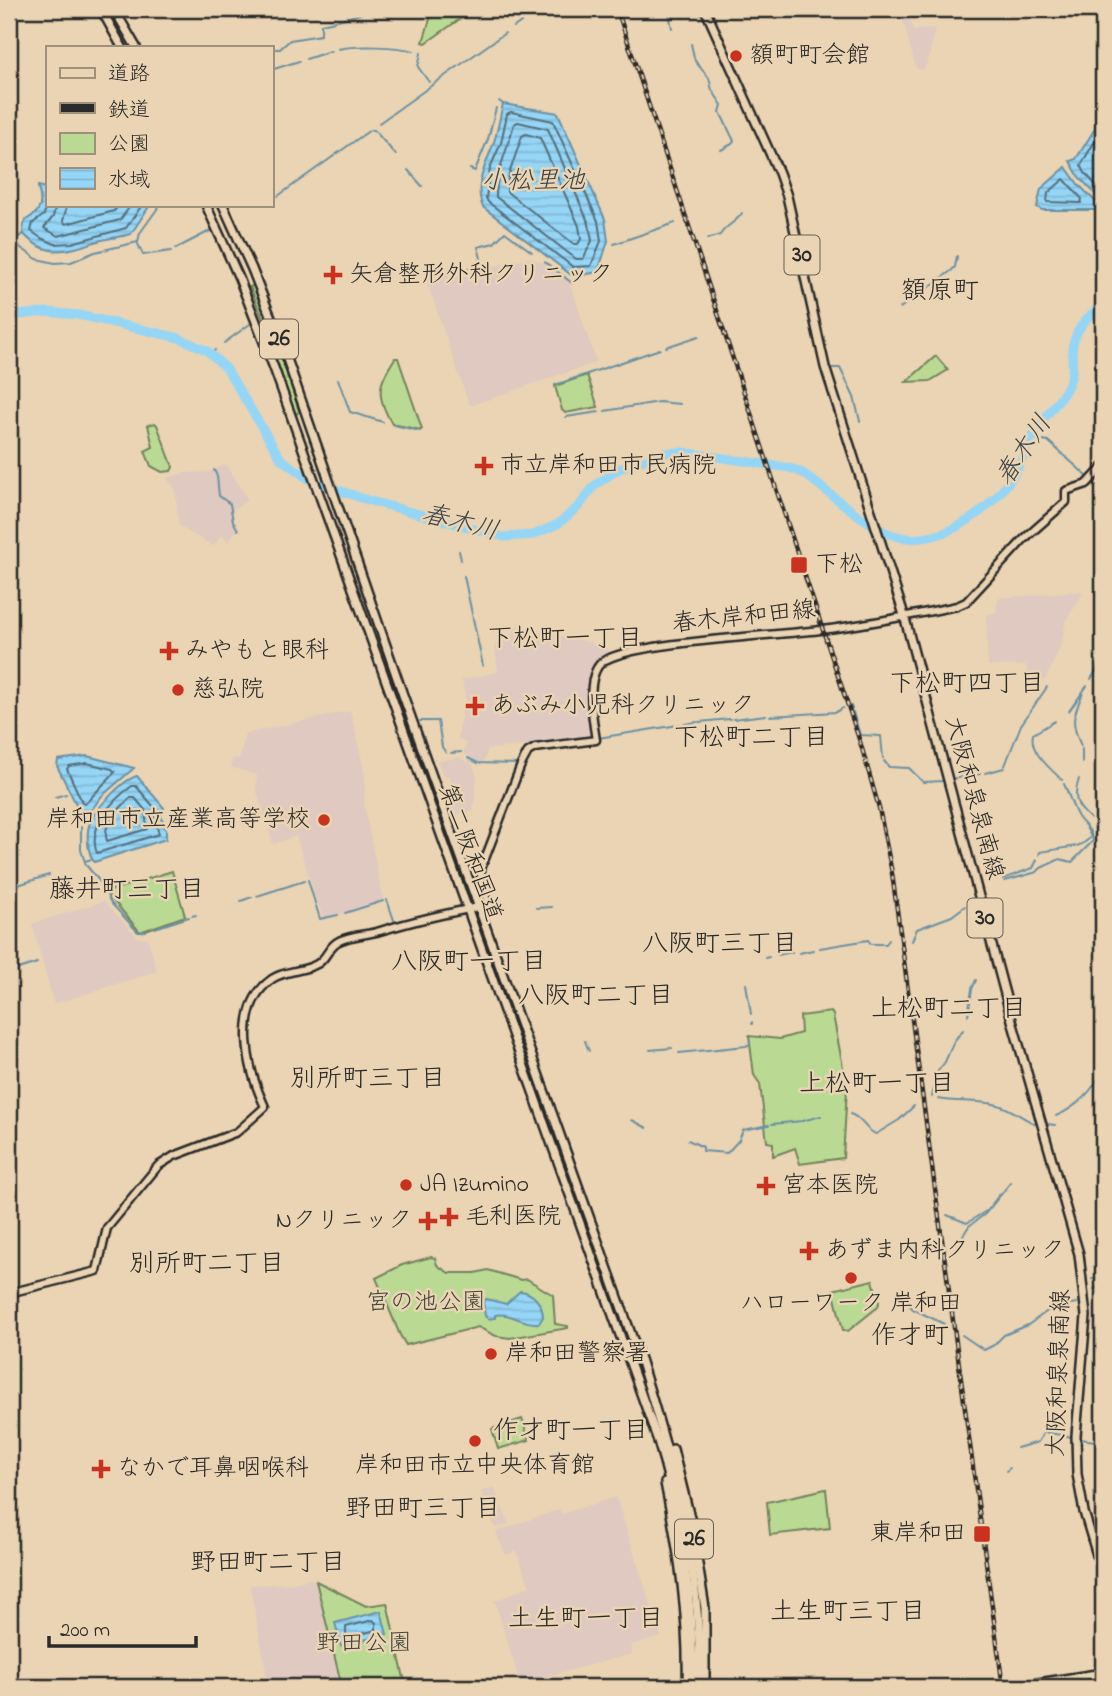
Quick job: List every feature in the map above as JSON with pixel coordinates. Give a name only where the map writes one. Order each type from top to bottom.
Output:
[{"type":"main road","points":[[102,9],[121,46]]},
{"type":"main road","points":[[114,9],[135,46]]},
{"type":"main road","name":"大阪和泉泉南線","points":[[705,9],[788,196],[825,367],[904,615],[1013,1024],[1079,1254],[1086,1316],[1076,1436],[1077,1474],[1084,1513],[1103,1574]]},
{"type":"main road","name":"第二阪和国道","points":[[206,206],[239,278],[311,471],[648,1400]]},
{"type":"main road","name":"第二阪和国道","points":[[223,206],[262,293],[338,504],[478,907],[581,1192],[669,1465],[686,1522],[695,1586],[699,1687]]},
{"type":"main road","name":"春木岸和田線","points":[[9,1293],[97,1271],[107,1228],[158,1166],[174,1156],[237,1132],[265,1107],[249,1063],[247,1020],[250,1006],[268,982],[281,975],[319,964],[335,943],[340,941],[489,905],[481,884],[481,869],[526,755],[535,748],[596,740],[590,701],[598,666],[607,660],[637,650],[822,630],[952,607],[966,602],[1024,539],[1066,502],[1066,491],[1087,484],[1103,467]]},
{"type":"main road","name":"26","points":[[687,1687],[687,1639],[682,1578],[664,1480],[644,1413],[648,1400],[659,1408],[674,1452],[692,1526],[705,1608],[705,1687]]},
{"type":"main road","name":"第二阪和国道","points":[[669,1465],[689,1584],[693,1687]]},
{"type":"main road","points":[[1012,1687],[1103,1673]]},
{"type":"shaded area","points":[[900,9],[907,9],[913,31],[935,28],[928,61],[922,71],[916,68]]},
{"type":"shaded area","points":[[529,258],[543,263],[569,281],[596,361],[469,404],[427,282]]},
{"type":"shaded area","points":[[224,465],[248,500],[231,511],[237,530],[228,541],[222,535],[213,546],[179,526],[175,489],[167,478],[185,473],[210,472]]},
{"type":"shaded area","points":[[1081,591],[1083,593],[1066,621],[1060,648],[1045,680],[1029,681],[1026,665],[988,666],[986,615],[996,613],[998,598]]},
{"type":"shaded area","points":[[511,625],[607,646],[608,657],[603,659],[588,699],[593,736],[538,745],[488,749],[483,763],[478,762],[463,753],[467,743],[458,739],[463,705],[467,705],[462,680],[498,672],[495,645],[503,642],[503,638],[512,637]]},
{"type":"shaded area","points":[[348,711],[351,713],[365,775],[364,805],[383,900],[323,919],[296,836],[273,844],[256,788],[257,775],[231,767],[232,759],[240,758],[245,734]]},
{"type":"shaded area","points":[[459,758],[472,764],[477,776],[473,811],[454,816],[446,794],[453,792],[449,776],[443,776],[438,761]]},
{"type":"shaded area","points":[[104,901],[138,938],[148,938],[157,971],[54,1004],[32,924]]},
{"type":"shaded area","points":[[494,1487],[509,1524],[495,1528],[481,1492]]},
{"type":"shaded area","points":[[616,1497],[661,1637],[631,1645],[632,1654],[520,1683],[495,1601],[530,1586],[516,1551],[506,1555],[496,1532],[560,1509],[562,1514]]},
{"type":"shaded area","points":[[309,1579],[316,1581],[342,1687],[269,1687],[250,1585],[295,1583]]},
{"type":"green space","points":[[433,9],[474,9],[426,43],[423,42]]},
{"type":"green space","points":[[254,285],[277,343],[299,411],[295,416],[250,287]]},
{"type":"green space","points":[[936,356],[948,370],[930,381],[906,382]]},
{"type":"green space","points":[[395,358],[398,358],[421,430],[392,424],[383,405],[382,383]]},
{"type":"green space","points":[[587,375],[598,407],[565,413],[555,386]]},
{"type":"green space","points":[[155,423],[173,467],[171,471],[162,472],[151,466],[145,451],[153,447],[148,425]]},
{"type":"green space","points":[[172,871],[185,916],[140,932],[106,892]]},
{"type":"green space","points":[[831,1012],[847,1088],[843,1158],[800,1164],[795,1148],[773,1156],[773,1143],[767,1142],[760,1084],[754,1075],[749,1036],[780,1039],[801,1033],[800,1016]]},
{"type":"green space","name":"宮の池公園","points":[[431,1257],[449,1273],[488,1270],[521,1280],[527,1279],[553,1295],[555,1324],[568,1328],[510,1338],[496,1336],[478,1327],[406,1345],[376,1278],[402,1265]]},
{"type":"green space","points":[[873,1280],[878,1307],[848,1331],[843,1330],[833,1290]]},
{"type":"green space","points":[[522,1419],[529,1440],[498,1449],[492,1429]]},
{"type":"green space","points":[[826,1489],[830,1528],[770,1535],[767,1502]]},
{"type":"green space","name":"野田公園","points":[[316,1581],[366,1606],[387,1603],[406,1687],[342,1687]]},
{"type":"water","name":"小松里池","points":[[503,104],[558,113],[605,219],[608,241],[598,272],[576,276],[570,274],[483,207],[480,182]]},
{"type":"water","points":[[1103,116],[1103,202],[1079,177],[1070,161],[1076,159]]},
{"type":"water","points":[[1066,167],[1098,204],[1096,210],[1042,210],[1037,207],[1041,189]]},
{"type":"water","points":[[38,186],[46,188],[46,206],[149,206],[131,234],[68,250],[49,250],[40,247],[23,233],[24,223],[36,213],[40,198]]},
{"type":"water","points":[[87,756],[134,768],[102,796],[83,818],[57,766],[58,760]]},
{"type":"water","points":[[137,776],[164,808],[161,816],[166,839],[94,862],[88,840],[88,828],[92,818],[112,794],[125,782]]},
{"type":"water","points":[[520,1291],[533,1296],[539,1303],[543,1317],[539,1323],[506,1315],[495,1315],[495,1318],[488,1319],[485,1316],[483,1303],[486,1299],[506,1304]]},
{"type":"water","points":[[381,1611],[387,1634],[341,1646],[335,1623]]},
{"type":"waterway","points":[[338,20],[360,14],[366,9]]},
{"type":"waterway","points":[[514,27],[540,9]]},
{"type":"waterway","points":[[668,9],[672,28]]},
{"type":"waterway","points":[[273,49],[280,49],[290,40],[321,35],[321,24],[335,21]]},
{"type":"waterway","points":[[379,123],[505,33]]},
{"type":"waterway","points":[[691,44],[695,61],[709,78],[712,90],[722,105],[720,112],[734,141],[721,150]]},
{"type":"waterway","points":[[338,49],[376,47],[414,51]]},
{"type":"waterway","points":[[306,59],[331,51]]},
{"type":"waterway","points":[[421,53],[418,67],[429,82]]},
{"type":"waterway","points":[[273,69],[299,61]]},
{"type":"waterway","points":[[499,101],[503,104]]},
{"type":"waterway","points":[[470,169],[475,171],[488,139],[496,108]]},
{"type":"waterway","points":[[278,196],[370,130],[374,130],[396,155]]},
{"type":"waterway","points":[[408,170],[422,186]]},
{"type":"waterway","points":[[11,241],[37,259],[55,263],[71,262],[95,252],[138,242],[140,233],[159,206]]},
{"type":"waterway","points":[[707,239],[720,235],[742,213]]},
{"type":"waterway","points":[[614,244],[675,223]]},
{"type":"waterway","points":[[175,249],[210,231]]},
{"type":"waterway","points":[[482,262],[478,247],[494,243],[505,232],[532,252]]},
{"type":"waterway","points":[[9,242],[24,234]]},
{"type":"waterway","points":[[138,244],[143,255],[171,251]]},
{"type":"waterway","points":[[900,308],[951,271],[955,267],[957,256]]},
{"type":"waterway","points":[[545,262],[572,283]]},
{"type":"waterway","points":[[429,279],[474,267]]},
{"type":"waterway","name":"春木川","points":[[9,316],[46,312],[79,315],[179,338],[206,350],[226,368],[281,459],[310,480],[367,500],[504,537],[533,535],[558,524],[579,506],[595,485],[619,469],[663,453],[683,452],[790,468],[803,473],[880,529],[907,538],[924,538],[941,534],[972,518],[1009,482],[1036,430],[1069,383],[1073,345],[1078,331],[1092,313],[1103,305]]},
{"type":"waterway","points":[[224,343],[250,324]]},
{"type":"waterway","points":[[666,347],[699,336]]},
{"type":"waterway","points":[[555,385],[660,349]]},
{"type":"waterway","name":"春木川","points":[[211,354],[215,350]]},
{"type":"waterway","points":[[829,368],[840,368],[854,397],[860,421]]},
{"type":"waterway","points":[[338,379],[350,412],[383,422]]},
{"type":"waterway","points":[[605,411],[659,402],[680,404]]},
{"type":"waterway","points":[[566,417],[599,412]]},
{"type":"waterway","points":[[394,425],[420,431]]},
{"type":"waterway","name":"春木川","points":[[1032,438],[1040,440]]},
{"type":"waterway","points":[[1043,440],[1048,441],[1088,477]]},
{"type":"waterway","points":[[214,470],[219,496],[230,504],[233,521],[238,530]]},
{"type":"waterway","points":[[1094,483],[1103,491]]},
{"type":"waterway","points":[[459,551],[461,560]]},
{"type":"waterway","points":[[464,576],[483,666]]},
{"type":"waterway","points":[[1091,679],[1103,660]]},
{"type":"waterway","points":[[1069,711],[1087,686]]},
{"type":"waterway","points":[[985,773],[1004,768],[1021,725],[1047,687]]},
{"type":"waterway","points":[[1081,746],[1074,719],[1083,693]]},
{"type":"waterway","points":[[770,716],[836,712],[843,708]]},
{"type":"waterway","points":[[853,712],[860,735],[881,736],[883,758]]},
{"type":"waterway","points":[[733,719],[766,715]]},
{"type":"waterway","points":[[699,722],[730,719]]},
{"type":"waterway","points":[[420,721],[438,721],[442,747],[446,753]]},
{"type":"waterway","points":[[1055,721],[1033,734],[1033,741],[1037,753],[1062,780]]},
{"type":"waterway","points":[[598,738],[697,722]]},
{"type":"waterway","points":[[1082,749],[1082,763]]},
{"type":"waterway","points":[[451,753],[461,752]]},
{"type":"waterway","points":[[468,758],[478,763],[519,764]]},
{"type":"waterway","points":[[884,761],[889,767],[909,768],[923,782],[944,781]]},
{"type":"waterway","points":[[952,779],[980,774]]},
{"type":"waterway","points":[[1079,779],[1076,789],[1077,803],[1080,809],[1103,829]]},
{"type":"waterway","points":[[1005,881],[1037,872],[1060,859],[1072,862],[1093,841],[1076,813],[1064,784]]},
{"type":"waterway","points":[[55,797],[66,794]]},
{"type":"waterway","points":[[81,827],[81,850],[86,865],[101,883],[111,903],[138,932],[146,931]]},
{"type":"waterway","points":[[1039,855],[1040,852],[1084,843],[1091,837],[1086,827]]},
{"type":"waterway","points":[[85,861],[92,859]]},
{"type":"waterway","points":[[1003,879],[1033,868],[1037,860]]},
{"type":"waterway","points":[[18,885],[49,875]]},
{"type":"waterway","points":[[308,880],[320,919],[338,915]]},
{"type":"waterway","points":[[257,896],[304,881]]},
{"type":"waterway","points":[[9,888],[13,887]]},
{"type":"waterway","points":[[241,901],[252,897]]},
{"type":"waterway","points":[[387,900],[395,923]]},
{"type":"waterway","points":[[345,913],[383,901]]},
{"type":"waterway","points":[[912,941],[917,929],[952,916],[965,906]]},
{"type":"waterway","points":[[536,908],[552,907]]},
{"type":"waterway","points":[[192,916],[196,915]]},
{"type":"waterway","points":[[155,928],[189,917]]},
{"type":"waterway","points":[[820,948],[868,940],[871,944],[886,944],[889,940]]},
{"type":"waterway","points":[[799,953],[813,950]]},
{"type":"waterway","points":[[778,955],[792,952]]},
{"type":"waterway","points":[[765,958],[769,957]]},
{"type":"waterway","points":[[9,972],[37,963]]},
{"type":"waterway","points":[[968,1015],[976,980]]},
{"type":"waterway","points":[[746,984],[751,1014]]},
{"type":"waterway","points":[[1096,1030],[1099,996],[1103,996]]},
{"type":"waterway","points":[[932,1097],[938,1071],[963,1030]]},
{"type":"waterway","points":[[1097,1033],[1103,1054]]},
{"type":"waterway","points":[[585,1041],[589,1051]]},
{"type":"waterway","points":[[679,1053],[746,1046],[750,1041]]},
{"type":"waterway","points":[[650,1050],[672,1048]]},
{"type":"waterway","points":[[1056,1116],[1084,1097],[1103,1069]]},
{"type":"waterway","points":[[938,1099],[998,1105],[1038,1125]]},
{"type":"waterway","points":[[850,1114],[876,1134],[899,1120],[914,1106]]},
{"type":"waterway","points":[[772,1124],[821,1116]]},
{"type":"waterway","points":[[632,1120],[647,1128]]},
{"type":"waterway","points":[[1046,1124],[1055,1125]]},
{"type":"waterway","points":[[688,1140],[703,1147],[703,1151],[727,1153],[739,1140],[743,1130],[769,1125]]},
{"type":"waterway","points":[[951,1245],[960,1240],[969,1226],[985,1214],[1011,1182]]},
{"type":"waterway","points":[[992,1204],[999,1195]]},
{"type":"waterway","points":[[947,1215],[967,1223],[986,1211]]},
{"type":"waterway","points":[[1092,1279],[1103,1280]]},
{"type":"waterway","points":[[1094,1289],[1101,1286],[1099,1279]]},
{"type":"waterway","points":[[900,1295],[913,1309],[944,1324]]},
{"type":"waterway","points":[[962,1335],[984,1350],[1004,1335],[1028,1325],[1053,1307],[1077,1303]]},
{"type":"waterway","points":[[1017,1448],[1038,1442],[1044,1432],[1072,1437]]},
{"type":"waterway","points":[[1080,1439],[1103,1442]]},
{"type":"waterway","points":[[1006,1471],[1010,1468]]},
{"type":"railway","points":[[617,9],[861,745],[879,808],[892,873],[1003,1687]]},
{"type":"place","name":"額町町会館","points":[[736,56]]},
{"type":"place","name":"矢倉整形外科クリニック","points":[[333,275]]},
{"type":"place","name":"市立岸和田市民病院","points":[[484,466]]},
{"type":"place","name":"下松","points":[[799,565]]},
{"type":"place","name":"みやもと眼科","points":[[169,651]]},
{"type":"place","name":"慈弘院","points":[[178,690]]},
{"type":"place","name":"あぶみ小児科クリニック","points":[[475,706]]},
{"type":"place","name":"岸和田市立産業高等学校","points":[[324,820]]},
{"type":"place","name":"JA Izumino","points":[[406,1185]]},
{"type":"place","name":"宮本医院","points":[[766,1186]]},
{"type":"place","name":"毛利医院","points":[[449,1217]]},
{"type":"place","name":"Nクリニック","points":[[428,1221]]},
{"type":"place","name":"あずま内科クリニック","points":[[809,1251]]},
{"type":"place","name":"ハローワーク 岸和田","points":[[851,1278]]},
{"type":"place","name":"岸和田警察署","points":[[491,1354]]},
{"type":"place","name":"岸和田市立中央体育館","points":[[475,1441]]},
{"type":"place","name":"なかで耳鼻咽喉科","points":[[101,1469]]},
{"type":"place","name":"東岸和田","points":[[982,1534]]},
{"type":"district","name":"額原町","points":[[940,292]]},
{"type":"district","name":"下松町一丁目","points":[[565,640]]},
{"type":"district","name":"下松町四丁目","points":[[967,685]]},
{"type":"district","name":"下松町二丁目","points":[[751,739]]},
{"type":"district","name":"藤井町三丁目","points":[[127,891]]},
{"type":"district","name":"八阪町三丁目","points":[[720,945]]},
{"type":"district","name":"八阪町一丁目","points":[[469,963]]},
{"type":"district","name":"八阪町二丁目","points":[[596,997]]},
{"type":"district","name":"上松町二丁目","points":[[949,1010]]},
{"type":"district","name":"別所町三丁目","points":[[368,1080]]},
{"type":"district","name":"上松町一丁目","points":[[877,1085]]},
{"type":"district","name":"別所町二丁目","points":[[207,1265]]},
{"type":"district","name":"作才町","points":[[910,1337]]},
{"type":"district","name":"作才町一丁目","points":[[571,1432]]},
{"type":"district","name":"野田町三丁目","points":[[423,1510]]},
{"type":"district","name":"野田町二丁目","points":[[268,1564]]},
{"type":"district","name":"土生町三丁目","points":[[848,1613]]},
{"type":"district","name":"土生町一丁目","points":[[586,1620]]}]
